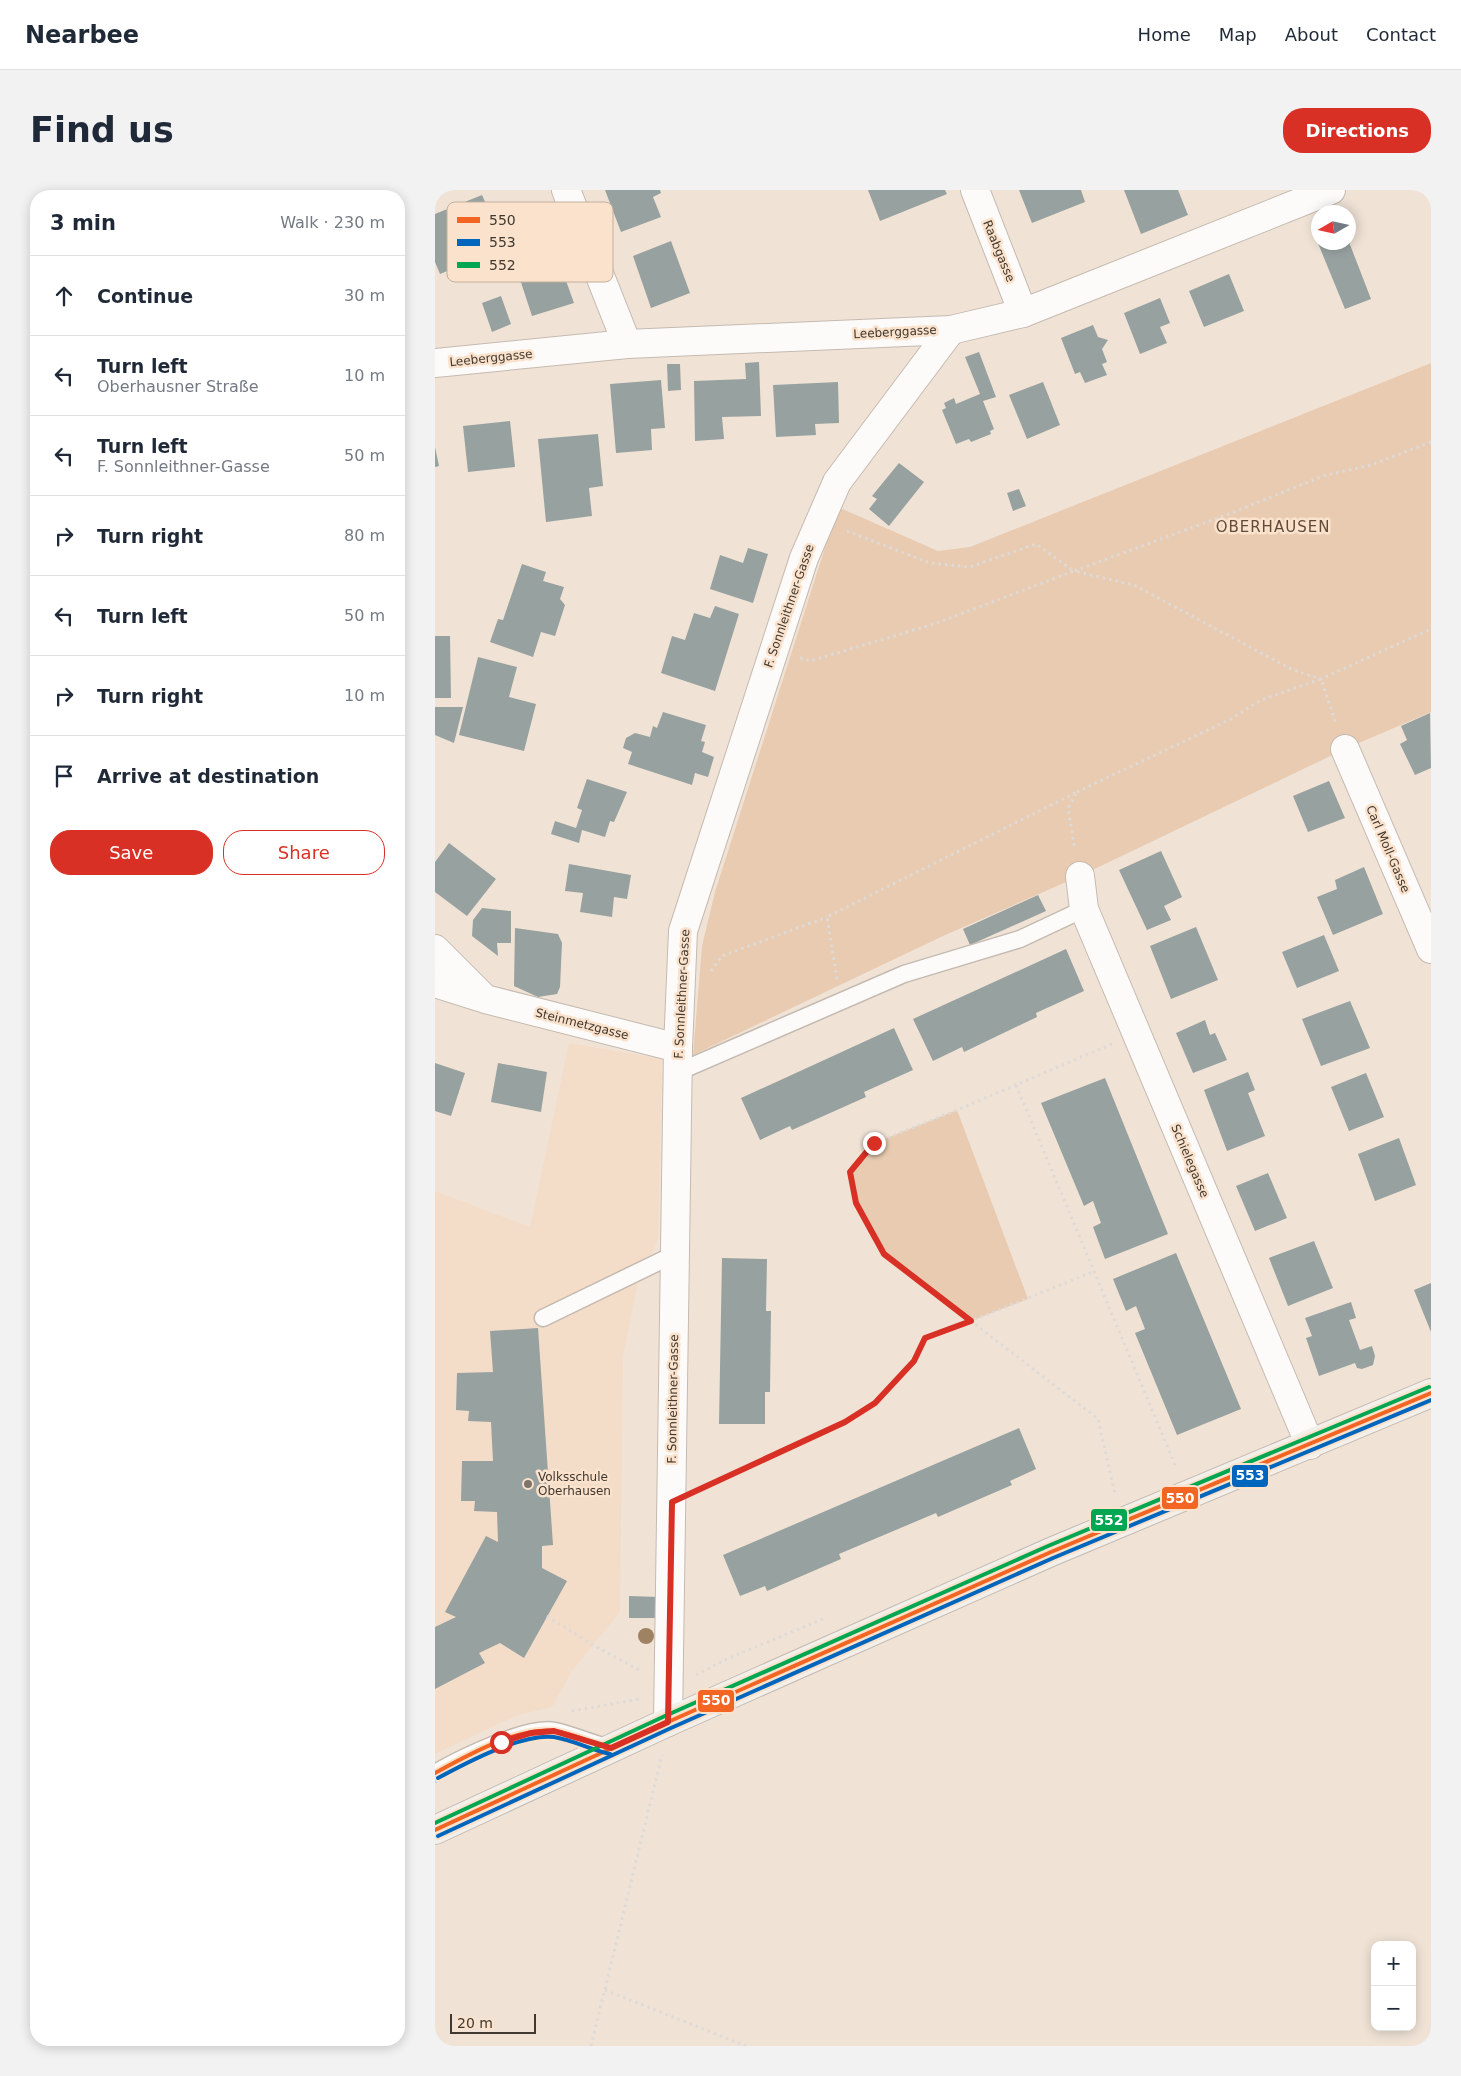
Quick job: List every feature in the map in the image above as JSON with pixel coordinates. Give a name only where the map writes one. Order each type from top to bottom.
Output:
[{"type":"street","points":[[566,190],[571,202]]},
{"type":"street","name":"Raabgasse","points":[[975,190],[1023,313]]},
{"type":"street","name":"Leeberggasse","points":[[435,364],[627,344],[951,330],[1023,313],[1331,190]]},
{"type":"street","points":[[602,282],[627,344]]},
{"type":"street","name":"F. Sonnleithner-Gasse","points":[[668,1722],[678,1060],[683,932],[804,558],[837,482],[951,330]]},
{"type":"street","name":"Carl Moll-Gasse","points":[[1345,749],[1431,949]]},
{"type":"street","name":"Schielegasse","points":[[1080,876],[1084,909],[1310,1444]]},
{"type":"street","points":[[435,949],[485,999]]},
{"type":"street","name":"Steinmetzgasse","points":[[435,983],[678,1060]]},
{"type":"street","points":[[435,1830],[668,1722],[1051,1552],[1431,1393]]},
{"type":"lane","points":[[678,1060],[841,1001],[904,974],[1020,939],[1084,909]]},
{"type":"lane","points":[[543,1318],[675,1254]]},
{"type":"lane","points":[[435,1773],[501,1742],[531,1733],[554,1731],[611,1748]]},
{"type":"path","points":[[774,651],[810,661],[935,624],[1229,514],[1323,476],[1371,465],[1431,442]]},
{"type":"path","points":[[820,521],[930,563],[971,568],[1036,544],[1074,572],[1134,585],[1293,670],[1321,679]]},
{"type":"path","points":[[681,990],[699,987],[722,956],[827,918],[1077,792],[1231,719],[1261,700],[1321,679],[1431,629]]},
{"type":"path","points":[[1321,679],[1345,749]]},
{"type":"path","points":[[1077,792],[1068,808],[1080,876]]},
{"type":"path","points":[[827,918],[841,1001]]},
{"type":"path","points":[[1115,1494],[1098,1419],[884,1254],[856,1203],[850,1172],[874,1143],[1136,1033]]},
{"type":"path","points":[[1016,1085],[1176,1467]]},
{"type":"path","points":[[672,1502],[845,1422],[875,1403],[914,1361],[925,1338],[1095,1271]]},
{"type":"path","points":[[547,1616],[593,1645],[670,1687]]},
{"type":"path","points":[[591,2046],[657,1779],[668,1722]]},
{"type":"path","points":[[605,1990],[746,2046]]},
{"type":"shaded area","points":[[1431,363],[1431,712],[1345,749],[1080,876],[943,936],[693,1055],[702,946],[715,892],[838,507],[938,551],[970,547]]},
{"type":"shaded area","name":"Volksschule Oberhausen","points":[[569,1043],[662,1059],[658,1239],[637,1286],[623,1357],[620,1612],[572,1671],[552,1707],[518,1715],[435,1754],[435,1191],[530,1227]]},
{"type":"shaded area","points":[[957,1110],[1028,1299],[971,1321],[884,1254],[856,1203],[850,1172],[874,1143]]},
{"type":"building","points":[[605,190],[660,190],[661,193],[653,197],[661,217],[621,232],[613,211],[613,202],[610,202]]},
{"type":"building","points":[[868,190],[945,190],[947,194],[880,221]]},
{"type":"building","points":[[1019,190],[1081,190],[1085,202],[1032,223]]},
{"type":"building","points":[[1124,190],[1178,190],[1188,215],[1141,234]]},
{"type":"building","points":[[482,195],[485,202],[465,202]]},
{"type":"building","points":[[447,209],[447,271],[440,274],[435,262],[435,214]]},
{"type":"building","points":[[671,241],[690,293],[651,308],[633,256]]},
{"type":"building","points":[[1321,250],[1352,250],[1371,299],[1345,309]]},
{"type":"building","points":[[1229,274],[1244,311],[1204,327],[1189,291]]},
{"type":"building","points":[[521,282],[566,282],[574,303],[532,316]]},
{"type":"building","points":[[501,296],[511,324],[492,332],[482,303]]},
{"type":"building","points":[[1160,298],[1170,323],[1160,327],[1167,343],[1140,354],[1124,313]]},
{"type":"building","points":[[1093,325],[1098,337],[1108,340],[1102,349],[1107,362],[1102,364],[1107,375],[1085,383],[1080,372],[1075,374],[1061,338]]},
{"type":"building","points":[[979,352],[996,397],[983,401],[994,429],[990,431],[991,434],[971,442],[969,439],[956,444],[942,410],[946,408],[944,403],[954,398],[956,404],[980,394],[965,357]]},
{"type":"building","points":[[759,362],[761,416],[722,417],[724,439],[695,441],[694,381],[746,379],[745,363]]},
{"type":"building","points":[[667,364],[680,364],[681,390],[668,391]]},
{"type":"building","points":[[661,380],[665,428],[651,429],[652,450],[616,453],[610,384]]},
{"type":"building","points":[[838,382],[839,423],[815,424],[816,435],[776,437],[773,385]]},
{"type":"building","points":[[1043,382],[1060,425],[1027,439],[1009,395]]},
{"type":"building","points":[[510,421],[515,467],[468,472],[463,426]]},
{"type":"building","points":[[598,434],[603,486],[589,488],[592,516],[546,522],[538,439]]},
{"type":"building","points":[[435,447],[439,466],[435,467]]},
{"type":"building","points":[[899,463],[924,482],[889,526],[869,509],[877,499],[872,496]]},
{"type":"building","points":[[1019,489],[1026,506],[1013,511],[1007,493]]},
{"type":"building","points":[[748,548],[768,554],[753,603],[710,589],[720,555],[743,563]]},
{"type":"building","points":[[522,564],[546,572],[543,581],[564,587],[560,599],[565,605],[555,636],[541,632],[533,657],[490,642],[498,619],[503,620]]},
{"type":"building","points":[[715,606],[739,614],[715,691],[661,673],[672,636],[685,640],[694,613],[710,618]]},
{"type":"building","points":[[435,636],[450,636],[451,698],[435,698]]},
{"type":"building","points":[[478,657],[517,667],[509,697],[536,704],[524,751],[459,735]]},
{"type":"building","points":[[435,707],[463,707],[454,743],[435,735]]},
{"type":"building","points":[[663,712],[706,725],[701,741],[705,742],[702,752],[714,757],[708,777],[695,773],[692,785],[628,764],[632,752],[623,748],[626,738],[635,733],[650,737],[653,726],[657,728]]},
{"type":"building","points":[[1430,713],[1431,768],[1415,775],[1400,744],[1407,740],[1401,726]]},
{"type":"building","points":[[587,779],[627,792],[614,822],[610,821],[605,837],[582,830],[579,843],[551,834],[555,821],[576,828],[582,810],[577,808]]},
{"type":"building","points":[[1329,781],[1345,818],[1308,832],[1293,796]]},
{"type":"building","points":[[449,843],[496,879],[467,916],[435,892],[435,862]]},
{"type":"building","points":[[1161,851],[1182,897],[1164,906],[1171,920],[1147,930],[1119,870]]},
{"type":"building","points":[[569,864],[631,875],[627,899],[614,897],[612,917],[580,912],[583,893],[565,891]]},
{"type":"building","points":[[1364,867],[1383,914],[1333,935],[1317,897],[1337,889],[1335,880]]},
{"type":"building","points":[[1038,895],[1046,911],[970,945],[963,929]]},
{"type":"building","points":[[482,908],[511,911],[511,943],[497,943],[498,956],[472,936],[473,920]]},
{"type":"building","points":[[1196,927],[1218,980],[1171,999],[1150,946]]},
{"type":"building","points":[[515,928],[558,934],[562,943],[560,987],[557,994],[538,997],[514,986]]},
{"type":"building","points":[[1324,935],[1339,971],[1297,988],[1282,952]]},
{"type":"building","points":[[1066,949],[1084,991],[1036,1013],[1037,1017],[964,1052],[962,1047],[933,1061],[913,1019]]},
{"type":"building","points":[[1350,1001],[1370,1048],[1321,1066],[1302,1019]]},
{"type":"building","points":[[1205,1020],[1210,1035],[1215,1033],[1227,1060],[1193,1073],[1176,1033]]},
{"type":"building","points":[[894,1028],[913,1070],[864,1092],[866,1097],[792,1130],[790,1126],[760,1140],[741,1098]]},
{"type":"building","points":[[435,1063],[465,1073],[451,1116],[435,1111]]},
{"type":"building","points":[[498,1063],[547,1072],[541,1112],[491,1102]]},
{"type":"building","points":[[1248,1072],[1255,1090],[1248,1093],[1265,1136],[1227,1151],[1204,1090]]},
{"type":"building","points":[[1366,1073],[1384,1117],[1349,1131],[1331,1087]]},
{"type":"building","points":[[1105,1078],[1168,1234],[1105,1259],[1093,1227],[1101,1223],[1093,1201],[1084,1206],[1041,1103]]},
{"type":"building","points":[[1399,1138],[1416,1185],[1375,1201],[1358,1154]]},
{"type":"building","points":[[1268,1173],[1287,1218],[1255,1231],[1236,1186]]},
{"type":"building","points":[[1314,1241],[1333,1288],[1288,1306],[1269,1258]]},
{"type":"building","points":[[1176,1253],[1241,1409],[1177,1435],[1135,1333],[1145,1329],[1136,1306],[1126,1311],[1113,1279]]},
{"type":"building","points":[[722,1258],[767,1259],[766,1311],[771,1311],[770,1392],[765,1392],[765,1424],[719,1424]]},
{"type":"building","points":[[1431,1283],[1431,1332],[1414,1290]]},
{"type":"building","points":[[1351,1302],[1356,1318],[1349,1320],[1360,1350],[1372,1346],[1375,1356],[1373,1365],[1362,1369],[1357,1368],[1355,1363],[1319,1376],[1306,1338],[1312,1336],[1305,1318]]},
{"type":"building","points":[[538,1328],[553,1545],[542,1546],[542,1568],[567,1581],[524,1658],[500,1643],[479,1653],[485,1663],[435,1689],[435,1627],[456,1617],[445,1612],[486,1536],[498,1542],[497,1512],[474,1511],[475,1501],[461,1501],[462,1461],[493,1461],[491,1422],[468,1421],[469,1411],[456,1410],[457,1373],[493,1372],[490,1331]]},
{"type":"building","points":[[1019,1428],[1036,1469],[1010,1481],[1012,1485],[938,1517],[936,1513],[839,1554],[841,1559],[767,1591],[765,1586],[740,1596],[723,1555]]},
{"type":"building","points":[[629,1596],[659,1597],[660,1618],[629,1618]]},
{"type":"transit line","name":"552","points":[[435,1823],[665,1716],[1048,1546],[1429,1387]]},
{"type":"transit line","name":"550","points":[[435,1830],[668,1722],[1051,1552],[1431,1393]]},
{"type":"transit line","name":"553","points":[[438,1836],[671,1728],[1053,1558],[1431,1400]]},
{"type":"transit line","name":"550","points":[[435,1773],[493,1744],[525,1733],[541,1731],[562,1732],[611,1748]]},
{"type":"transit line","name":"553","points":[[438,1778],[495,1750],[541,1737],[561,1738],[610,1754]]},
{"type":"place","name":"Volksschule Oberhausen","points":[[528,1484]]},
{"type":"district","name":"OBERHAUSEN","points":[[1273,527]]},
{"type":"route","points":[[501,1742],[531,1733],[554,1731],[611,1748],[668,1722],[672,1502],[845,1422],[875,1403],[914,1361],[925,1338],[971,1321],[884,1254],[856,1203],[850,1172],[874,1143]]}]
